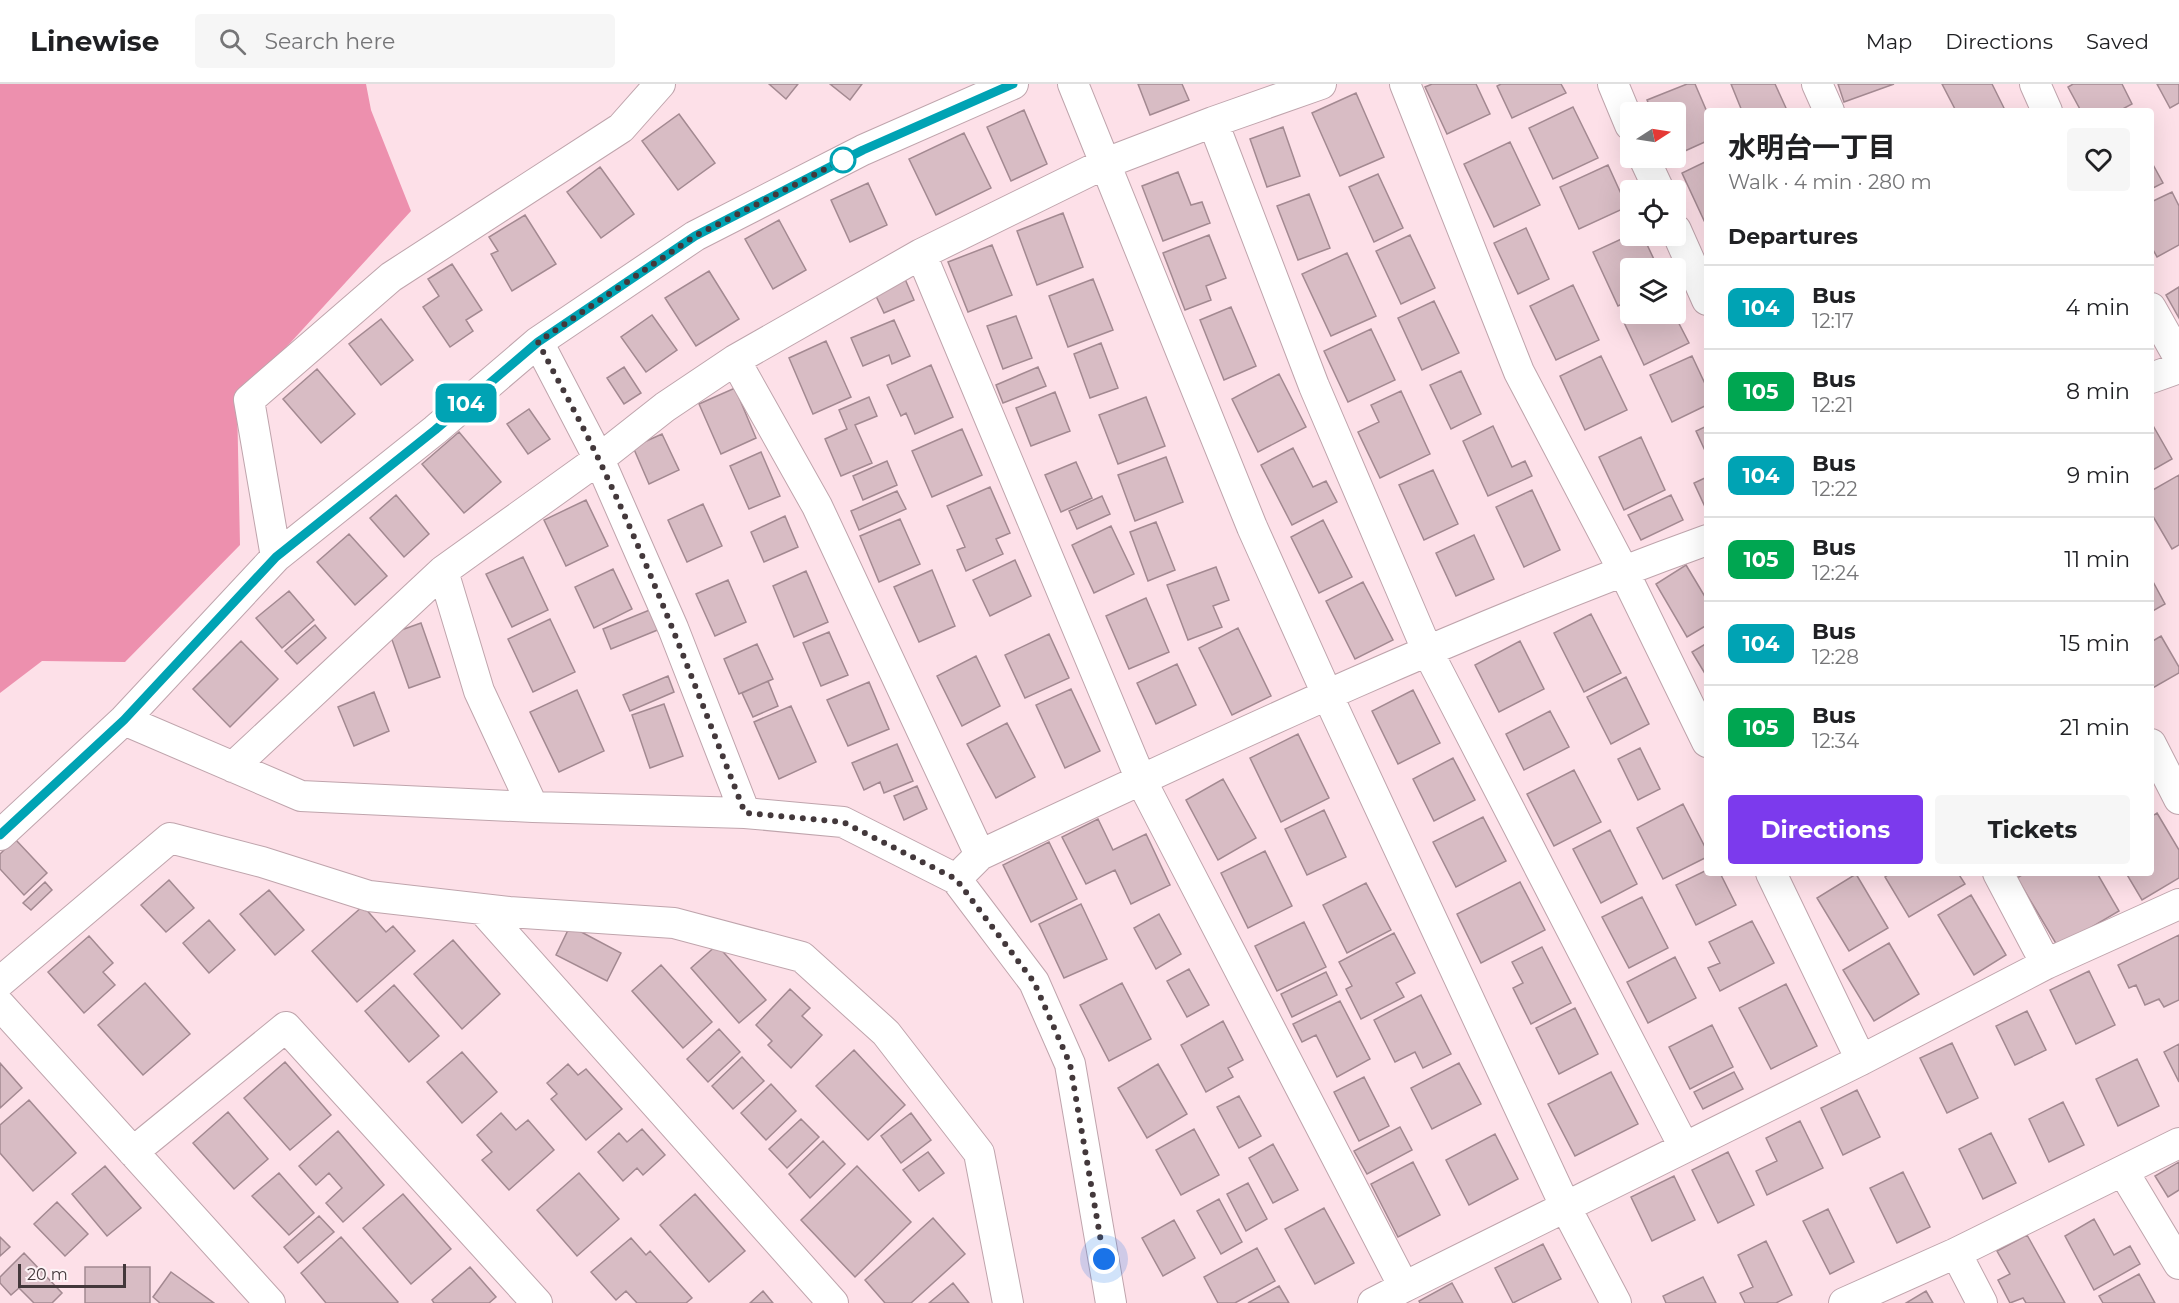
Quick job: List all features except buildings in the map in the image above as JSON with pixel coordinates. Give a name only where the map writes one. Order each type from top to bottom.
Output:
[{"type":"street","points":[[276,557],[249,400],[391,277],[621,128],[660,84]]},
{"type":"street","points":[[0,835],[124,720],[276,557],[435,430],[538,342],[695,236],[863,150],[1013,84]]},
{"type":"street","points":[[1073,84],[1252,527],[1327,694],[1566,1208],[1616,1303]]},
{"type":"street","points":[[233,767],[443,571],[598,459],[665,406],[735,360],[921,254],[1106,163],[1321,84]]},
{"type":"street","points":[[1405,84],[1519,372],[1623,570],[1704,736]]},
{"type":"street","points":[[1613,84],[1620,102]]},
{"type":"street","points":[[1816,84],[1827,108]]},
{"type":"street","points":[[2035,84],[2046,108]]},
{"type":"street","points":[[1213,122],[1314,386],[1427,650],[1684,1147]]},
{"type":"street","points":[[1683,246],[1704,293]]},
{"type":"street","points":[[921,254],[1141,780],[1404,1287]]},
{"type":"street","points":[[2154,313],[2179,358]]},
{"type":"street","points":[[538,342],[598,459],[673,628],[745,813]]},
{"type":"street","points":[[735,360],[817,506],[980,855]]},
{"type":"street","points":[[2154,377],[2179,368]]},
{"type":"street","points":[[956,879],[980,855],[1327,694],[1427,650],[1623,570],[1704,541]]},
{"type":"street","points":[[443,571],[479,691],[533,807]]},
{"type":"street","points":[[124,720],[302,796],[533,807],[745,813],[843,822],[956,879],[1034,982],[1070,1064],[1111,1303]]},
{"type":"street","points":[[2154,750],[2179,799]]},
{"type":"street","points":[[0,982],[170,838],[261,862],[369,896],[482,909],[674,923],[802,957],[886,1033],[979,1153],[1008,1303]]},
{"type":"street","points":[[1771,876],[1861,1060]]},
{"type":"street","points":[[2000,876],[2046,964]]},
{"type":"street","points":[[1373,1303],[1861,1060],[2046,964],[2179,904]]},
{"type":"street","points":[[482,909],[833,1303]]},
{"type":"street","points":[[0,1005],[270,1303]]},
{"type":"street","points":[[133,1152],[286,1027],[537,1303]]},
{"type":"street","points":[[1844,1303],[1956,1253],[2179,1143]]},
{"type":"street","points":[[2122,1172],[2179,1264]]},
{"type":"street","points":[[1956,1253],[1982,1303]]},
{"type":"shaded area","points":[[0,84],[366,84],[371,110],[411,211],[237,401],[240,545],[125,662],[42,661],[0,693]]},
{"type":"bus line","name":"104","points":[[0,835],[124,720],[276,557],[435,430],[538,342],[695,236],[863,150],[1013,84]]},
{"type":"route","points":[[843,160],[695,236],[538,342],[598,459],[673,628],[745,813],[843,822],[956,879],[1034,982],[1070,1064],[1104,1259]]}]
